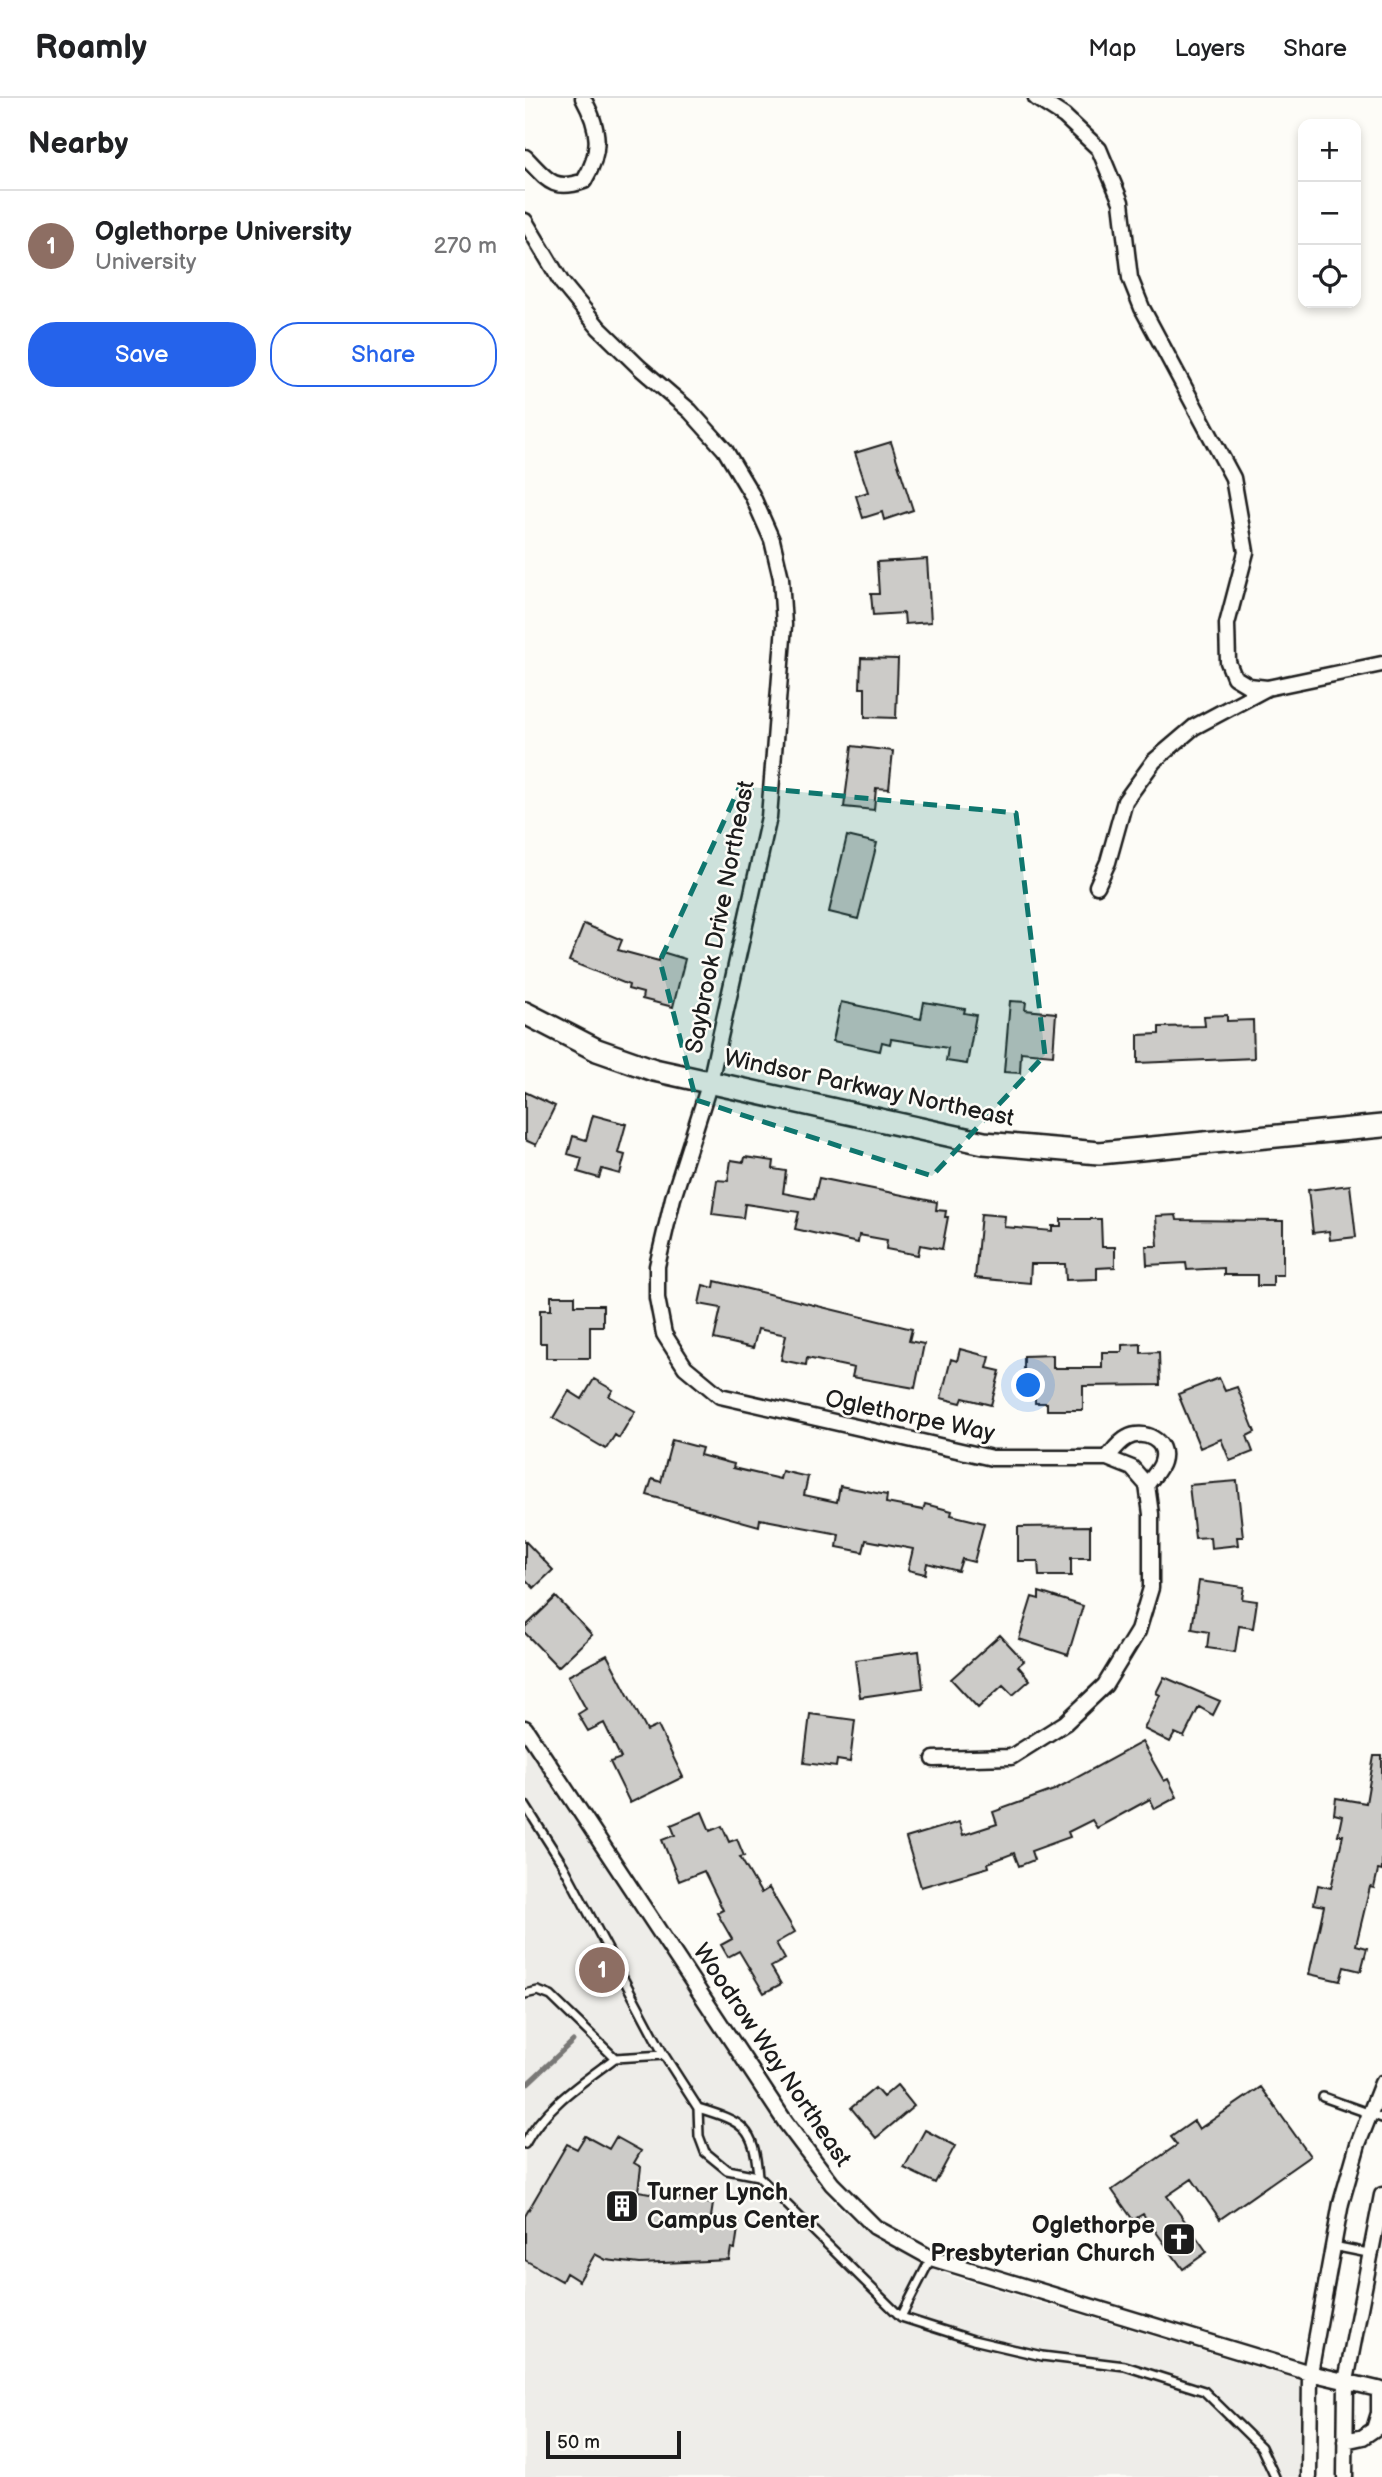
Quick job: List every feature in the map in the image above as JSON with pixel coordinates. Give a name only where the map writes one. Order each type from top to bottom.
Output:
[{"type":"street","points":[[525,158],[550,183],[565,187],[584,181],[595,163],[598,142],[592,114],[583,98]]},
{"type":"street","points":[[1036,98],[1064,116],[1100,149],[1121,202],[1130,278],[1142,308],[1233,478],[1246,552],[1227,624],[1228,662],[1234,677],[1249,686],[1267,688]]},
{"type":"street","name":"Saybrook Drive Northeast","points":[[525,221],[562,283],[599,328],[690,411],[725,450],[752,495],[772,540],[781,578],[784,625],[769,817],[710,1082]]},
{"type":"street","points":[[1097,886],[1108,862],[1125,801],[1154,761],[1194,727],[1267,688],[1382,664]]},
{"type":"street","name":"Windsor Parkway Northeast","points":[[525,1013],[597,1050],[654,1070],[984,1143],[1100,1153],[1382,1126]]},
{"type":"street","name":"Oglethorpe Way","points":[[710,1082],[673,1198],[657,1266],[657,1298],[664,1335],[685,1367],[720,1396],[992,1458],[1107,1458],[1132,1468],[1147,1485]]},
{"type":"street","points":[[934,1759],[1011,1757],[1065,1723],[1105,1685],[1138,1631],[1151,1588],[1151,1514],[1147,1485],[1162,1462],[1162,1450],[1156,1440],[1146,1434],[1136,1434],[1123,1440],[1107,1458]]},
{"type":"street","name":"Woodrow Way Northeast","points":[[525,1728],[786,2123],[832,2184],[875,2227],[931,2258],[1310,2373],[1380,2390]]},
{"type":"street","points":[[1309,2477],[1310,2373],[1333,2246],[1341,2203],[1376,2115],[1382,2083]]},
{"type":"street","points":[[1345,2477],[1346,2382],[1368,2253],[1382,2195]]},
{"type":"street","points":[[1345,2441],[1356,2440],[1378,2426],[1380,2390]]},
{"type":"lane","points":[[525,1805],[563,1866],[664,2055],[698,2108],[699,2136],[705,2152],[727,2170],[758,2176],[901,2316],[973,2340],[1041,2356],[1125,2366],[1204,2391],[1261,2447],[1275,2477]]},
{"type":"lane","points":[[525,1993],[538,1991],[551,1996],[615,2058]]},
{"type":"lane","points":[[525,2144],[533,2129],[574,2089],[615,2058],[664,2055]]},
{"type":"lane","points":[[1323,2097],[1376,2115]]},
{"type":"lane","points":[[698,2108],[743,2124],[751,2135],[758,2176]]},
{"type":"lane","points":[[1333,2246],[1368,2253]]},
{"type":"lane","points":[[901,2316],[931,2258]]},
{"type":"highlighted area","points":[[740,786],[1016,813],[1045,1055],[932,1176],[696,1100],[660,961]]},
{"type":"shaded area","points":[[525,1738],[832,2202],[859,2225],[948,2275],[1302,2381],[1299,2477],[525,2477]]},
{"type":"building","points":[[891,442],[913,510],[884,520],[882,512],[863,518],[856,496],[868,492],[855,453]]},
{"type":"building","points":[[927,559],[931,622],[905,624],[904,613],[873,615],[871,594],[879,594],[877,562]]},
{"type":"building","points":[[861,658],[898,659],[896,718],[865,717],[865,688],[860,688]]},
{"type":"building","points":[[852,746],[893,751],[889,789],[876,788],[874,810],[844,807]]},
{"type":"building","points":[[847,836],[877,843],[858,919],[829,912]]},
{"type":"building","points":[[584,924],[622,940],[618,950],[659,961],[662,952],[685,959],[673,1007],[642,999],[643,993],[628,989],[629,985],[569,961]]},
{"type":"building","points":[[1010,1001],[1026,1002],[1025,1010],[1056,1013],[1053,1055],[1021,1052],[1020,1073],[1004,1072]]},
{"type":"building","points":[[841,1002],[921,1019],[924,1002],[965,1009],[964,1013],[976,1015],[967,1064],[946,1061],[948,1048],[891,1039],[890,1044],[882,1042],[880,1051],[833,1041]]},
{"type":"building","points":[[1227,1015],[1227,1021],[1253,1020],[1254,1058],[1138,1063],[1138,1035],[1159,1034],[1159,1027],[1205,1026],[1204,1016]]},
{"type":"building","points":[[525,1092],[555,1106],[536,1145],[525,1140]]},
{"type":"building","points":[[593,1115],[626,1124],[618,1153],[625,1155],[620,1174],[602,1169],[599,1178],[578,1172],[582,1158],[568,1154],[573,1136],[586,1140]]},
{"type":"building","points":[[745,1157],[774,1161],[773,1169],[786,1171],[783,1193],[814,1199],[819,1178],[937,1202],[936,1210],[946,1211],[945,1217],[948,1217],[942,1249],[920,1245],[918,1255],[886,1249],[887,1240],[859,1235],[858,1243],[795,1229],[799,1212],[745,1204],[743,1218],[712,1214],[717,1180],[728,1181],[731,1160],[744,1162]]},
{"type":"building","points":[[1350,1185],[1356,1237],[1330,1240],[1329,1231],[1313,1233],[1308,1190]]},
{"type":"building","points":[[981,1214],[1005,1216],[1004,1227],[1052,1231],[1052,1226],[1061,1226],[1061,1219],[1101,1219],[1102,1247],[1115,1247],[1115,1267],[1097,1268],[1097,1279],[1066,1280],[1065,1264],[1031,1264],[1030,1283],[975,1278]]},
{"type":"building","points":[[1176,1215],[1177,1220],[1283,1221],[1283,1275],[1273,1275],[1273,1286],[1257,1286],[1257,1275],[1224,1275],[1224,1268],[1187,1270],[1186,1263],[1147,1265],[1146,1246],[1158,1246],[1156,1216]]},
{"type":"building","points":[[715,1281],[912,1329],[909,1341],[924,1344],[915,1388],[852,1377],[854,1368],[807,1358],[806,1365],[781,1360],[786,1335],[758,1329],[753,1348],[714,1339],[721,1308],[699,1304],[703,1285],[714,1288]]},
{"type":"building","points":[[551,1296],[575,1296],[575,1305],[603,1305],[603,1326],[590,1326],[590,1358],[546,1358],[546,1343],[540,1343],[540,1310],[551,1310]]},
{"type":"building","points":[[1141,1344],[1141,1353],[1159,1352],[1160,1385],[1083,1386],[1083,1410],[1047,1410],[1047,1403],[1035,1403],[1035,1392],[1024,1392],[1024,1356],[1053,1355],[1053,1368],[1102,1368],[1102,1352],[1122,1352],[1122,1345]]},
{"type":"building","points":[[960,1349],[990,1357],[987,1368],[1000,1371],[991,1405],[963,1398],[961,1403],[941,1398],[951,1359],[957,1361]]},
{"type":"building","points":[[1219,1378],[1225,1391],[1237,1387],[1255,1432],[1247,1436],[1253,1452],[1230,1461],[1221,1439],[1200,1448],[1178,1394]]},
{"type":"building","points":[[594,1379],[613,1390],[609,1396],[635,1411],[619,1438],[615,1435],[606,1449],[553,1418],[569,1391],[582,1399]]},
{"type":"building","points":[[672,1440],[702,1448],[700,1455],[734,1464],[733,1468],[780,1479],[782,1471],[808,1477],[804,1495],[837,1502],[840,1486],[887,1495],[886,1503],[923,1510],[925,1504],[952,1511],[951,1515],[984,1523],[974,1562],[962,1559],[958,1571],[927,1563],[925,1574],[908,1570],[913,1549],[866,1540],[863,1552],[837,1547],[839,1534],[760,1519],[759,1526],[647,1495],[652,1479],[661,1482]]},
{"type":"building","points":[[1237,1481],[1243,1537],[1237,1537],[1238,1545],[1211,1548],[1210,1537],[1195,1538],[1189,1485]]},
{"type":"building","points":[[1090,1526],[1090,1558],[1071,1558],[1071,1576],[1039,1576],[1038,1561],[1018,1561],[1018,1527]]},
{"type":"building","points":[[525,1541],[553,1570],[534,1588],[525,1579]]},
{"type":"building","points":[[1199,1581],[1244,1587],[1242,1599],[1257,1601],[1253,1628],[1239,1626],[1235,1652],[1207,1648],[1209,1632],[1192,1629]]},
{"type":"building","points":[[1039,1592],[1083,1606],[1068,1655],[1019,1639],[1032,1597],[1039,1599]]},
{"type":"building","points":[[556,1597],[592,1635],[558,1667],[525,1633],[525,1627]]},
{"type":"building","points":[[1000,1635],[1024,1661],[1018,1666],[1030,1680],[1013,1695],[1003,1685],[978,1708],[951,1679]]},
{"type":"building","points":[[919,1651],[923,1688],[860,1697],[855,1660]]},
{"type":"building","points":[[607,1655],[647,1731],[658,1726],[683,1777],[630,1803],[610,1762],[621,1758],[604,1723],[588,1731],[578,1714],[586,1709],[568,1676]]},
{"type":"building","points":[[1164,1677],[1220,1701],[1213,1715],[1199,1707],[1184,1737],[1175,1733],[1170,1742],[1144,1729],[1160,1695],[1156,1693]]},
{"type":"building","points":[[810,1714],[855,1720],[850,1762],[837,1760],[836,1767],[804,1763]]},
{"type":"building","points":[[1142,1742],[1164,1781],[1168,1779],[1177,1797],[1155,1809],[1150,1799],[1097,1828],[1092,1820],[1068,1832],[1070,1837],[1031,1851],[1034,1860],[1019,1866],[1014,1853],[988,1863],[989,1867],[921,1887],[906,1838],[959,1822],[963,1835],[997,1824],[993,1812],[1054,1790]]},
{"type":"building","points":[[1374,1756],[1382,1756],[1382,1871],[1378,1870],[1374,1888],[1370,1887],[1356,1945],[1367,1948],[1361,1971],[1344,1967],[1340,1981],[1309,1974],[1324,1906],[1314,1904],[1318,1885],[1331,1888],[1343,1835],[1338,1835],[1342,1816],[1334,1814],[1336,1798],[1366,1803]]},
{"type":"building","points":[[702,1812],[710,1831],[722,1826],[729,1842],[737,1839],[744,1856],[740,1857],[761,1893],[769,1888],[795,1932],[776,1943],[785,1959],[771,1967],[781,1984],[764,1993],[739,1951],[728,1957],[721,1945],[732,1939],[717,1913],[723,1910],[704,1871],[679,1881],[662,1840],[675,1835],[671,1825]]},
{"type":"building","points":[[897,2085],[914,2106],[876,2138],[851,2108],[875,2088],[883,2097]]},
{"type":"building","points":[[1261,2087],[1310,2156],[1220,2219],[1192,2179],[1167,2196],[1207,2252],[1183,2269],[1143,2214],[1133,2220],[1112,2190],[1177,2145],[1171,2137],[1194,2121],[1199,2129]]},
{"type":"building","points":[[925,2130],[955,2146],[935,2183],[904,2168]]},
{"type":"building","name":"Turner Lynch Campus Center","points":[[585,2136],[609,2149],[616,2137],[641,2151],[634,2163],[641,2167],[638,2191],[713,2204],[711,2217],[739,2222],[735,2249],[731,2248],[729,2260],[640,2264],[606,2260],[595,2254],[579,2281],[566,2273],[562,2281],[525,2260],[525,2216],[567,2144],[577,2149]]},
{"type":"waterway","points":[[525,2086],[573,2041]]},
{"type":"place","name":"Oglethorpe University","points":[[602,1970]]},
{"type":"place","name":"Turner Lynch Campus Center","points":[[622,2206]]},
{"type":"place","name":"Oglethorpe Presbyterian Church","points":[[1179,2239]]}]
